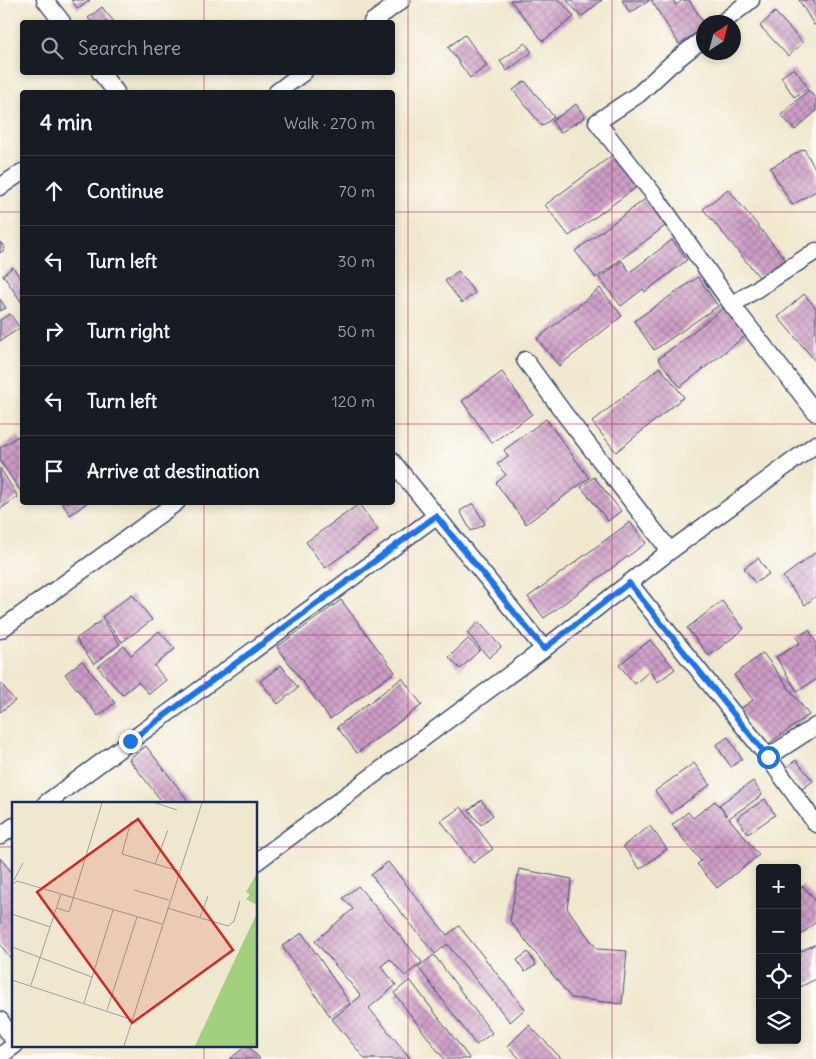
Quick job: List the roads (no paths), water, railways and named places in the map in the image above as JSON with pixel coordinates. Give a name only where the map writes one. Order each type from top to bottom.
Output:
[{"type":"street","points":[[45,0],[60,20]]},
{"type":"street","points":[[375,20],[402,0]]},
{"type":"street","points":[[732,15],[751,0]]},
{"type":"street","points":[[696,44],[670,65],[639,94],[597,122],[655,196],[732,305],[816,413]]},
{"type":"street","points":[[102,75],[114,90]]},
{"type":"street","points":[[280,90],[300,75]]},
{"type":"street","points":[[0,187],[20,173]]},
{"type":"street","points":[[732,305],[816,250]]},
{"type":"street","points":[[525,360],[670,551]]},
{"type":"street","points":[[258,861],[544,649],[670,551],[816,444]]},
{"type":"street","points":[[395,465],[544,649]]},
{"type":"street","points":[[0,630],[173,505]]},
{"type":"street","points":[[47,802],[436,516]]},
{"type":"street","points":[[629,583],[768,757],[816,824]]},
{"type":"street","points":[[768,757],[816,726]]},
{"type":"street","points":[[0,836],[12,827]]},
{"type":"street","points":[[0,1020],[12,1038]]},
{"type":"street","points":[[0,1056],[14,1046]]}]
